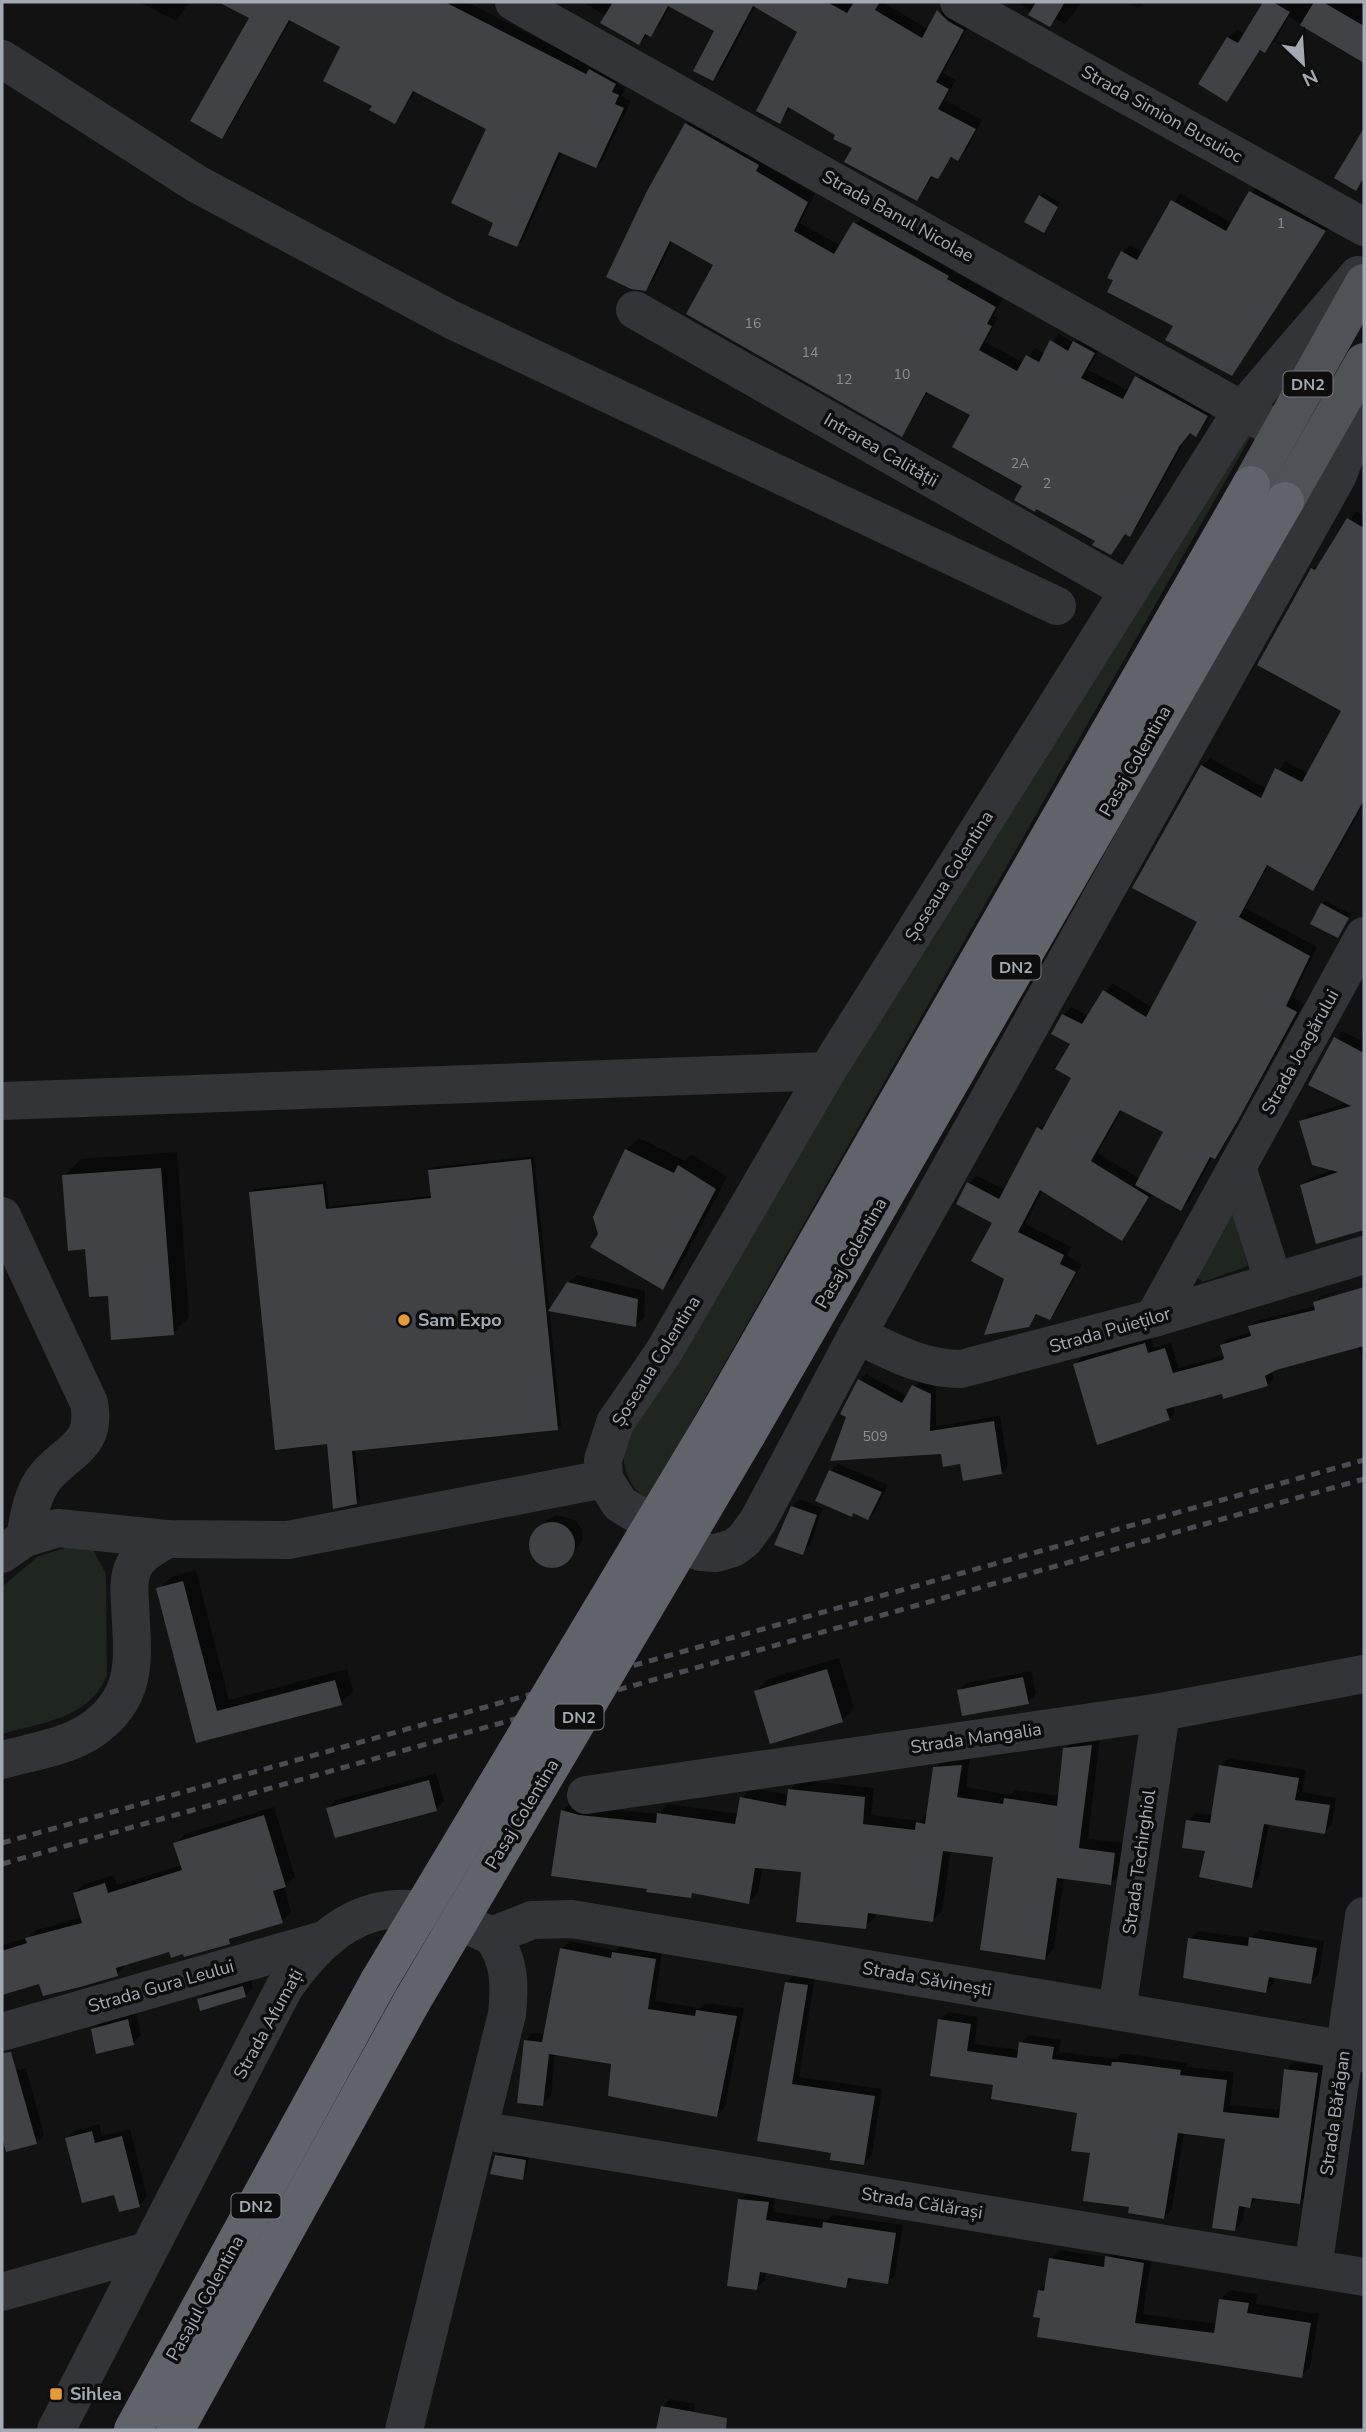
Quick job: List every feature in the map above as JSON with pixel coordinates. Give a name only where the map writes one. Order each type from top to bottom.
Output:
[{"type":"highway","name":"Pasaj Colentina","points":[[175,2430],[1251,485]]},
{"type":"highway","name":"Pasaj Colentina","points":[[379,1981],[732,1425],[1285,501]]},
{"type":"highway","name":"Pasajul Colentina","points":[[133,2430],[379,1981]]},
{"type":"main road","name":"DN2","points":[[1251,485],[1364,284]]},
{"type":"main road","name":"DN2","points":[[1285,501],[1364,362]]},
{"type":"street","name":"Strada Banul Nicolae","points":[[514,2],[1243,409],[1280,433]]},
{"type":"street","name":"Strada Simion Busuioc","points":[[959,2],[1364,226]]},
{"type":"street","points":[[2,59],[197,184],[450,318],[1057,606]]},
{"type":"street","name":"Șoseaua Colentina","points":[[604,1479],[603,1460],[615,1423],[663,1353],[827,1071],[1128,590],[1243,409],[1364,268]]},
{"type":"street","name":"Intrarea Calității","points":[[635,310],[1128,590]]},
{"type":"street","points":[[13,1546],[38,1532],[68,1528],[167,1539],[288,1540],[604,1479],[620,1504],[700,1552],[716,1553],[733,1548],[744,1540],[758,1521],[857,1335],[1338,475],[1364,404]]},
{"type":"street","name":"Strada Joagărului","points":[[1154,1318],[1364,936]]},
{"type":"street","points":[[2,1101],[827,1071]]},
{"type":"street","points":[[1237,1167],[1273,1280]]},
{"type":"street","points":[[2,1216],[89,1403],[91,1415],[89,1431],[81,1445],[47,1475],[35,1494],[13,1546]]},
{"type":"street","name":"Strada Puieților","points":[[857,1335],[915,1362],[939,1369],[961,1369],[1154,1318],[1273,1280],[1364,1255]]},
{"type":"street","points":[[2,1760],[72,1740],[92,1731],[108,1717],[123,1697],[131,1678],[129,1586],[132,1570],[146,1552],[167,1539]]},
{"type":"street","name":"Strada Mangalia","points":[[586,1795],[1161,1712],[1364,1674]]},
{"type":"street","name":"Strada Techirghiol","points":[[1117,2011],[1161,1712]]},
{"type":"street","name":"Strada Afumați","points":[[56,2430],[284,1988],[320,1941],[361,1917],[407,1908],[434,1913],[492,1936]]},
{"type":"street","name":"Strada Bărăgan","points":[[1313,2268],[1354,2051],[1364,1916]]},
{"type":"street","name":"Strada Săvinești","points":[[492,1936],[532,1920],[572,1919],[1354,2051]]},
{"type":"street","points":[[404,2430],[479,2130],[509,1992],[508,1966],[492,1936]]},
{"type":"street","name":"Strada Gura Leului","points":[[2,2032],[320,1941]]},
{"type":"street","name":"Strada Călărași","points":[[479,2130],[1364,2277]]},
{"type":"street","points":[[2,2292],[147,2251]]},
{"type":"shaded area","points":[[1239,429],[1251,436],[647,1500],[635,1488],[627,1474],[624,1441]]},
{"type":"shaded area","points":[[1230,1203],[1248,1266],[1203,1282],[1195,1276]]},
{"type":"shaded area","points":[[77,1544],[92,1548],[106,1574],[107,1676],[89,1702],[76,1710],[48,1722],[2,1734],[2,1587],[37,1557]]},
{"type":"building","points":[[218,2],[445,2],[586,74],[589,69],[616,84],[612,92],[619,95],[615,104],[624,108],[596,168],[559,152],[517,247],[488,235],[493,223],[451,203],[486,129],[413,91],[395,124],[369,110],[372,106],[323,81],[340,47],[289,20],[222,139],[190,121],[249,18]]},
{"type":"building","points":[[613,2],[827,2],[847,13],[854,2],[880,2],[875,10],[922,38],[937,10],[948,21],[964,30],[936,82],[949,89],[938,109],[976,129],[958,161],[951,157],[938,179],[931,176],[917,201],[844,162],[852,148],[833,139],[835,135],[788,107],[780,124],[756,111],[797,32],[753,6],[713,81],[693,71],[714,31],[668,6],[651,37],[645,34],[639,45],[600,23]]},
{"type":"building","points":[[1036,2],[1065,2],[1050,27],[1028,15]]},
{"type":"building","points":[[1263,2],[1273,2],[1290,12],[1265,53],[1260,50],[1227,102],[1198,84],[1227,37],[1238,43]]},
{"type":"building","points":[[1314,2],[1323,2],[1364,26],[1364,63],[1300,25]]},
{"type":"building","points":[[685,123],[759,165],[756,171],[808,202],[794,231],[834,254],[853,222],[949,276],[947,279],[996,307],[987,324],[992,326],[979,350],[1017,371],[1026,355],[1039,362],[1050,340],[1068,351],[1073,341],[1095,353],[1081,378],[1123,399],[1135,376],[1208,416],[1196,437],[1190,433],[1179,447],[1130,537],[1125,534],[1111,555],[1092,545],[1095,541],[1014,500],[1022,486],[952,447],[970,415],[926,392],[902,437],[686,314],[713,265],[670,241],[646,291],[631,289],[606,277],[647,191]]},
{"type":"building","points":[[1364,128],[1364,177],[1356,191],[1334,178]]},
{"type":"building","points":[[1249,191],[1326,231],[1232,376],[1165,340],[1173,326],[1107,292],[1113,280],[1107,278],[1121,251],[1137,260],[1171,200],[1226,231]]},
{"type":"building","points":[[1039,195],[1058,207],[1044,233],[1024,222]]},
{"type":"building","points":[[1347,518],[1364,528],[1364,800],[1313,891],[1267,865],[1239,917],[1310,956],[1286,1006],[1297,1012],[1237,1122],[1215,1159],[1210,1157],[1181,1211],[1135,1185],[1163,1132],[1120,1110],[1091,1161],[1149,1197],[1122,1241],[1040,1190],[1018,1232],[1064,1255],[1060,1264],[1076,1272],[1050,1320],[1036,1314],[1029,1327],[984,1335],[1004,1279],[971,1261],[992,1223],[956,1204],[967,1182],[999,1199],[1037,1127],[1042,1130],[1071,1078],[1055,1069],[1070,1044],[1051,1034],[1062,1014],[1082,1024],[1103,990],[1146,1017],[1197,922],[1132,888],[1201,765],[1261,798],[1275,768],[1302,782],[1341,711],[1257,665],[1311,568],[1315,570]]},
{"type":"building","points":[[1321,903],[1349,918],[1338,938],[1310,924]]},
{"type":"building","points":[[1334,1037],[1364,1053],[1364,1230],[1316,1244],[1300,1185],[1338,1172],[1312,1165],[1299,1121],[1351,1106],[1308,1085]]},
{"type":"building","points":[[625,1149],[674,1173],[678,1165],[716,1189],[663,1290],[590,1247],[598,1234],[593,1217]]},
{"type":"building","name":"Sam Expo","points":[[531,1159],[558,1430],[352,1451],[357,1504],[333,1509],[327,1444],[275,1450],[249,1192],[323,1184],[326,1209],[431,1198],[428,1170]]},
{"type":"building","points":[[161,1168],[174,1335],[111,1340],[108,1296],[89,1297],[85,1249],[68,1251],[62,1175]]},
{"type":"building","points":[[567,1282],[638,1299],[636,1327],[548,1311]]},
{"type":"building","points":[[1364,1287],[1364,1346],[1276,1370],[1265,1376],[1268,1386],[1223,1399],[1222,1394],[1166,1409],[1170,1420],[1097,1445],[1073,1364],[1145,1343],[1148,1353],[1165,1348],[1173,1373],[1222,1360],[1224,1358],[1220,1345],[1251,1336],[1248,1326],[1315,1310],[1313,1302]]},
{"type":"building","points":[[858,1379],[902,1403],[912,1385],[931,1394],[930,1431],[994,1421],[1002,1474],[963,1481],[960,1464],[943,1467],[941,1454],[830,1461],[846,1417],[840,1414]]},
{"type":"building","points":[[829,1470],[882,1492],[868,1520],[853,1513],[852,1517],[815,1501]]},
{"type":"building","points":[[791,1506],[817,1515],[803,1555],[774,1545]]},
{"type":"building","points":[[552,1522],[568,1529],[575,1545],[568,1561],[552,1568],[536,1561],[529,1545],[536,1529]]},
{"type":"building","points":[[183,1581],[217,1711],[335,1680],[342,1705],[196,1743],[156,1588]]},
{"type":"building","points":[[827,1669],[843,1722],[770,1744],[754,1691]]},
{"type":"building","points":[[1023,1677],[1029,1704],[962,1716],[957,1690]]},
{"type":"building","points":[[1092,1745],[1079,1848],[1115,1853],[1111,1885],[1057,1878],[1045,1960],[980,1950],[993,1857],[943,1851],[933,1922],[868,1913],[866,1929],[796,1922],[801,1872],[755,1868],[749,1904],[692,1893],[691,1898],[551,1876],[561,1810],[579,1815],[656,1823],[657,1813],[735,1824],[740,1797],[786,1806],[788,1789],[865,1797],[863,1824],[915,1830],[916,1822],[925,1824],[933,1767],[962,1765],[957,1797],[1003,1804],[1004,1798],[1057,1806],[1063,1748]]},
{"type":"building","points":[[1219,1765],[1299,1778],[1295,1800],[1330,1805],[1325,1834],[1264,1824],[1252,1888],[1199,1877],[1205,1851],[1182,1848],[1186,1820],[1210,1823]]},
{"type":"building","points":[[429,1780],[437,1811],[335,1838],[326,1808]]},
{"type":"building","points":[[264,1815],[286,1887],[273,1891],[283,1923],[229,1939],[230,1944],[184,1957],[183,1954],[171,1958],[169,1952],[116,1968],[118,1976],[80,1987],[43,1996],[39,1984],[2,1995],[2,1951],[27,1943],[25,1938],[82,1923],[73,1893],[105,1883],[108,1893],[182,1870],[173,1843]]},
{"type":"building","points":[[1249,1937],[1317,1948],[1311,1984],[1269,1977],[1266,1993],[1183,1978],[1188,1938],[1248,1946]]},
{"type":"building","points":[[560,1948],[611,1958],[612,1952],[656,1959],[648,2009],[695,2016],[696,2010],[737,2016],[717,2117],[608,2096],[611,2064],[549,2054],[543,2106],[517,2103],[524,2040],[542,2042]]},
{"type":"building","points":[[785,1982],[808,1985],[792,2084],[875,2096],[864,2165],[830,2160],[831,2153],[757,2141]]},
{"type":"building","points":[[243,1986],[246,1997],[200,2011],[197,1999]]},
{"type":"building","points":[[128,2019],[134,2045],[96,2054],[91,2029]]},
{"type":"building","points":[[938,2019],[971,2024],[967,2051],[1017,2058],[1019,2042],[1054,2047],[1052,2059],[1111,2066],[1112,2062],[1119,2062],[1181,2070],[1180,2075],[1227,2080],[1223,2112],[1279,2118],[1284,2069],[1318,2073],[1300,2204],[1252,2198],[1250,2208],[1239,2206],[1235,2231],[1212,2228],[1225,2139],[1178,2133],[1164,2219],[1128,2213],[1129,2207],[1083,2201],[1090,2153],[1071,2151],[1077,2113],[991,2099],[993,2085],[930,2076]]},
{"type":"building","points":[[11,2052],[37,2144],[6,2152],[2,2137],[2,2053]]},
{"type":"building","points":[[92,2131],[95,2143],[122,2136],[140,2207],[119,2212],[114,2195],[82,2203],[65,2138]]},
{"type":"building","points":[[495,2155],[526,2160],[523,2180],[490,2174]]},
{"type":"building","points":[[738,2199],[769,2202],[766,2220],[822,2228],[823,2222],[896,2233],[888,2284],[848,2278],[846,2288],[760,2272],[757,2290],[727,2286]]},
{"type":"building","points":[[1105,2256],[1144,2263],[1135,2323],[1214,2333],[1219,2299],[1249,2303],[1247,2313],[1311,2323],[1302,2378],[1037,2337],[1040,2318],[1033,2317],[1038,2290],[1044,2291],[1049,2258],[1104,2267]]},
{"type":"building","points":[[661,2406],[727,2418],[726,2430],[656,2430]]},
{"type":"railway","points":[[2,1843],[1364,1460]]},
{"type":"railway","points":[[2,1864],[1364,1479]]},
{"type":"place","name":"Sam Expo","points":[[404,1320]]},
{"type":"place","name":"Sihlea","points":[[56,2394]]}]
